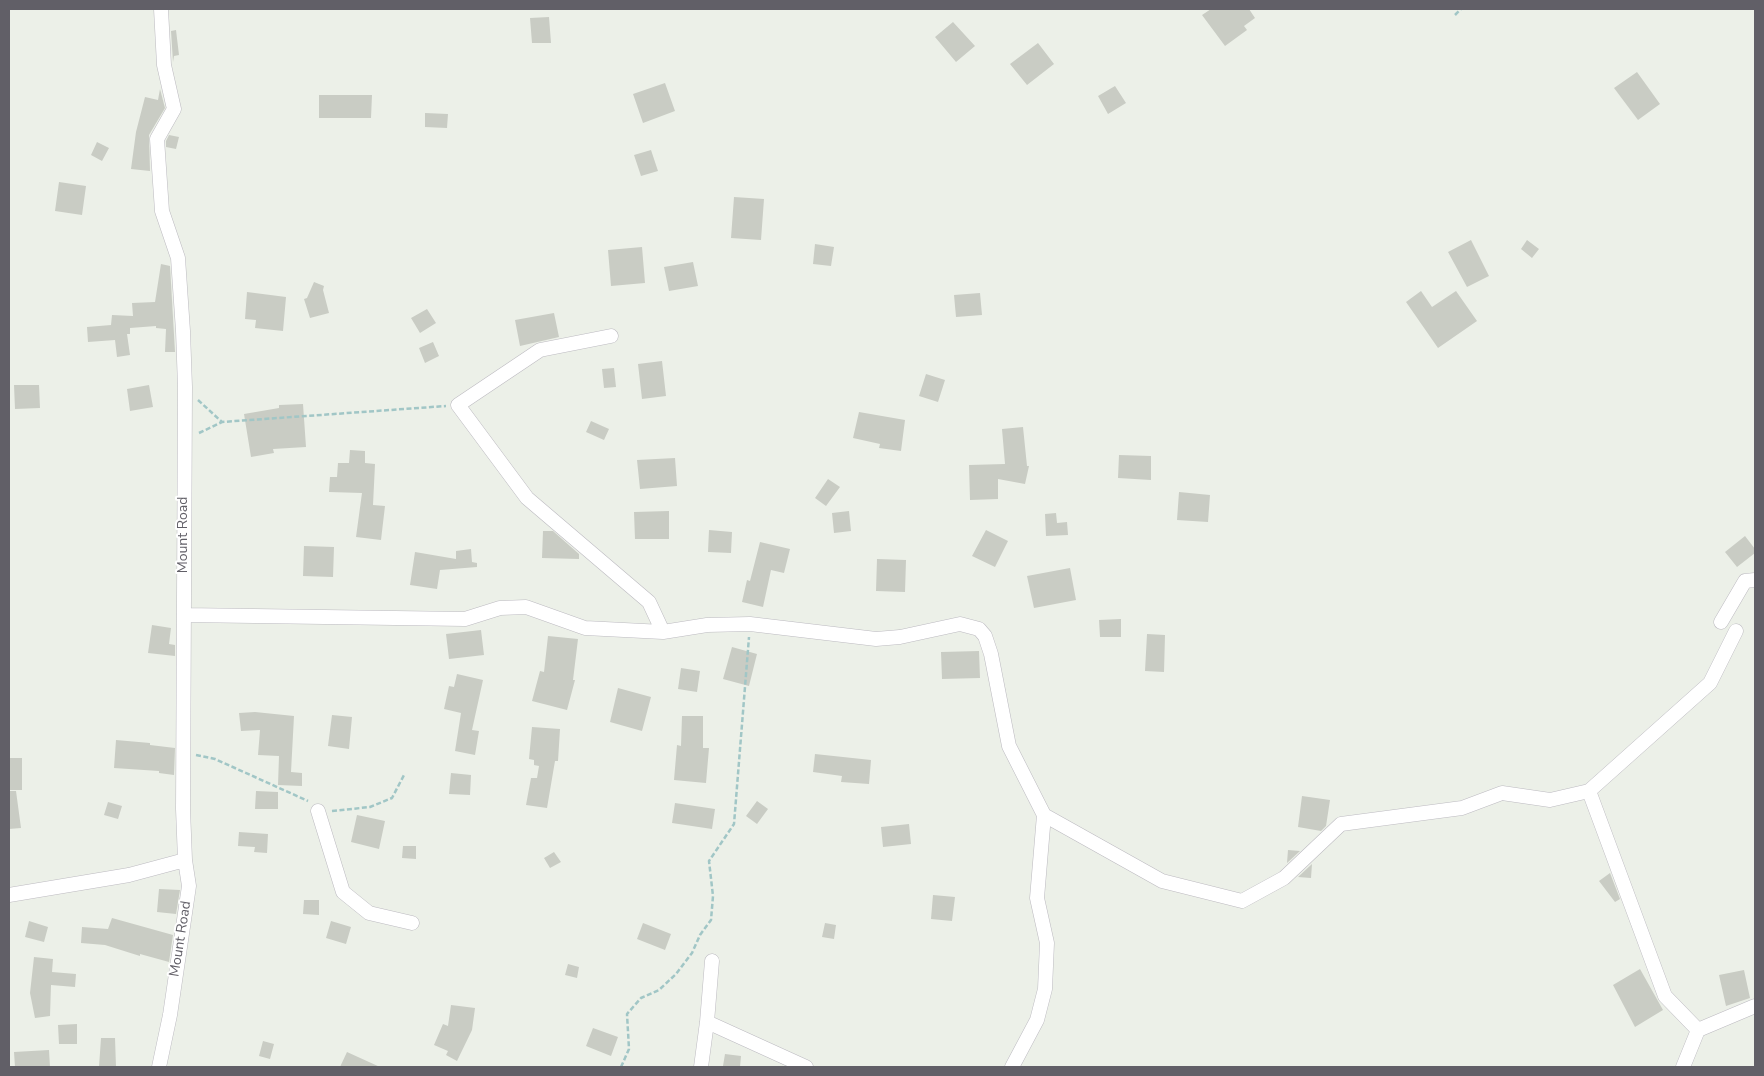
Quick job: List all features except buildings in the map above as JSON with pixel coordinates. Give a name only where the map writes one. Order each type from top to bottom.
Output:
[{"type":"street","name":"Mount Road","points":[[159,1067],[170,1015],[189,886],[185,860],[184,751],[185,387],[178,258],[162,211],[157,139],[174,110],[164,65],[161,9]]},
{"type":"street","points":[[610,336],[540,350],[458,406],[527,498],[648,602],[662,632]]},
{"type":"street","points":[[1721,622],[1745,580],[1755,580]]},
{"type":"street","points":[[184,614],[466,619],[500,608],[526,607],[585,628],[662,632],[707,625],[750,624],[876,639],[900,637],[960,624],[979,629],[985,636],[991,654],[1009,746],[1044,815],[1037,898],[1047,942],[1045,989],[1037,1020],[1012,1067]]},
{"type":"street","points":[[1044,815],[1162,881],[1242,901],[1284,878],[1341,824],[1462,808],[1502,793],[1550,800],[1589,791],[1710,683],[1736,631]]},
{"type":"street","points":[[1589,791],[1665,996],[1698,1030]]},
{"type":"street","points":[[318,811],[343,892],[369,912],[412,923]]},
{"type":"street","points":[[9,895],[129,875],[185,860]]},
{"type":"street","points":[[701,1067],[708,1022],[712,961]]},
{"type":"street","points":[[1683,1067],[1698,1030],[1755,1006]]},
{"type":"street","points":[[708,1022],[806,1067]]},
{"type":"path","points":[[1455,15],[1460,9]]},
{"type":"path","points":[[185,387],[222,422]]},
{"type":"path","points":[[184,440],[222,422],[458,406]]},
{"type":"path","points":[[621,1067],[629,1049],[627,1014],[641,998],[659,990],[676,974],[692,953],[700,936],[711,920],[713,896],[709,861],[734,824],[750,624]]},
{"type":"path","points":[[184,751],[215,760],[281,791],[305,799],[318,811],[370,808],[392,798],[404,775]]}]
